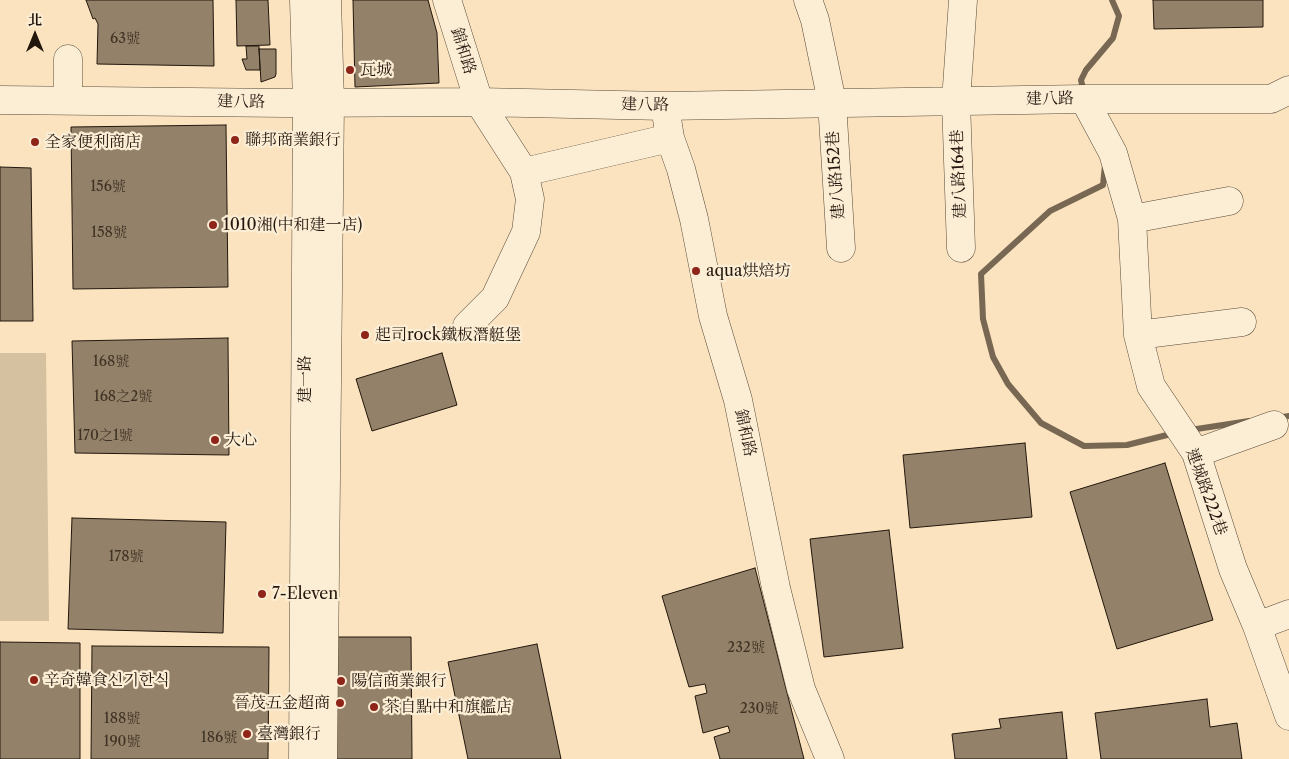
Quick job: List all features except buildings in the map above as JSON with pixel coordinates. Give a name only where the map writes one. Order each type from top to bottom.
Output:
[{"type":"street","name":"建一路","points":[[304,0],[318,102],[322,759]]},
{"type":"street","name":"建一路","points":[[303,759],[318,102],[328,0]]},
{"type":"street","name":"錦和路","points":[[447,0],[478,102],[524,172]]},
{"type":"street","name":"建八路152巷","points":[[808,0],[815,20],[832,102],[841,248]]},
{"type":"street","name":"建八路164巷","points":[[962,248],[956,101],[963,0]]},
{"type":"street","points":[[68,59],[68,100]]},
{"type":"street","name":"建八路","points":[[0,100],[478,102],[665,106],[1084,98],[1272,98],[1289,90]]},
{"type":"street","name":"連城路222巷","points":[[1084,98],[1113,153],[1132,219],[1138,335],[1151,386],[1196,453],[1233,569],[1257,626],[1289,716]]},
{"type":"street","name":"錦和路","points":[[665,106],[670,138],[681,169],[694,219],[713,316],[738,400],[776,588],[799,679],[830,759]]},
{"type":"street","points":[[467,326],[495,298],[526,232],[530,199],[524,172],[670,138]]},
{"type":"street","points":[[1132,219],[1229,202]]},
{"type":"street","points":[[1138,335],[1242,322]]},
{"type":"street","points":[[1196,453],[1274,425]]},
{"type":"street","points":[[1257,626],[1289,614]]},
{"type":"shaded area","points":[[0,353],[46,353],[49,621],[0,621]]},
{"type":"waterway","points":[[1084,93],[1081,80],[1086,70],[1113,38],[1119,16],[1112,0]]},
{"type":"waterway","points":[[1105,165],[1103,185],[1050,211],[981,274],[983,319],[993,357],[1008,384],[1041,423],[1084,446],[1127,445],[1175,433]]},
{"type":"waterway","points":[[1277,418],[1289,416]]},
{"type":"waterway","points":[[1190,430],[1249,421]]},
{"type":"place","name":"瓦城","points":[[350,70]]},
{"type":"place","name":"聯邦商業銀行","points":[[235,140]]},
{"type":"place","name":"全家便利商店","points":[[35,142]]},
{"type":"place","name":"1010湘(中和建一店)","points":[[213,225]]},
{"type":"place","name":"aqua烘焙坊","points":[[696,271]]},
{"type":"place","name":"起司rock鐵板潛艇堡","points":[[365,335]]},
{"type":"place","name":"大心","points":[[215,440]]},
{"type":"place","name":"7-Eleven","points":[[262,594]]},
{"type":"place","name":"辛奇韓食신기한식","points":[[34,680]]},
{"type":"place","name":"陽信商業銀行","points":[[341,681]]},
{"type":"place","name":"晉茂五金超商","points":[[340,703]]},
{"type":"place","name":"茶自點中和旗艦店","points":[[374,707]]},
{"type":"place","name":"臺灣銀行","points":[[247,734]]}]
